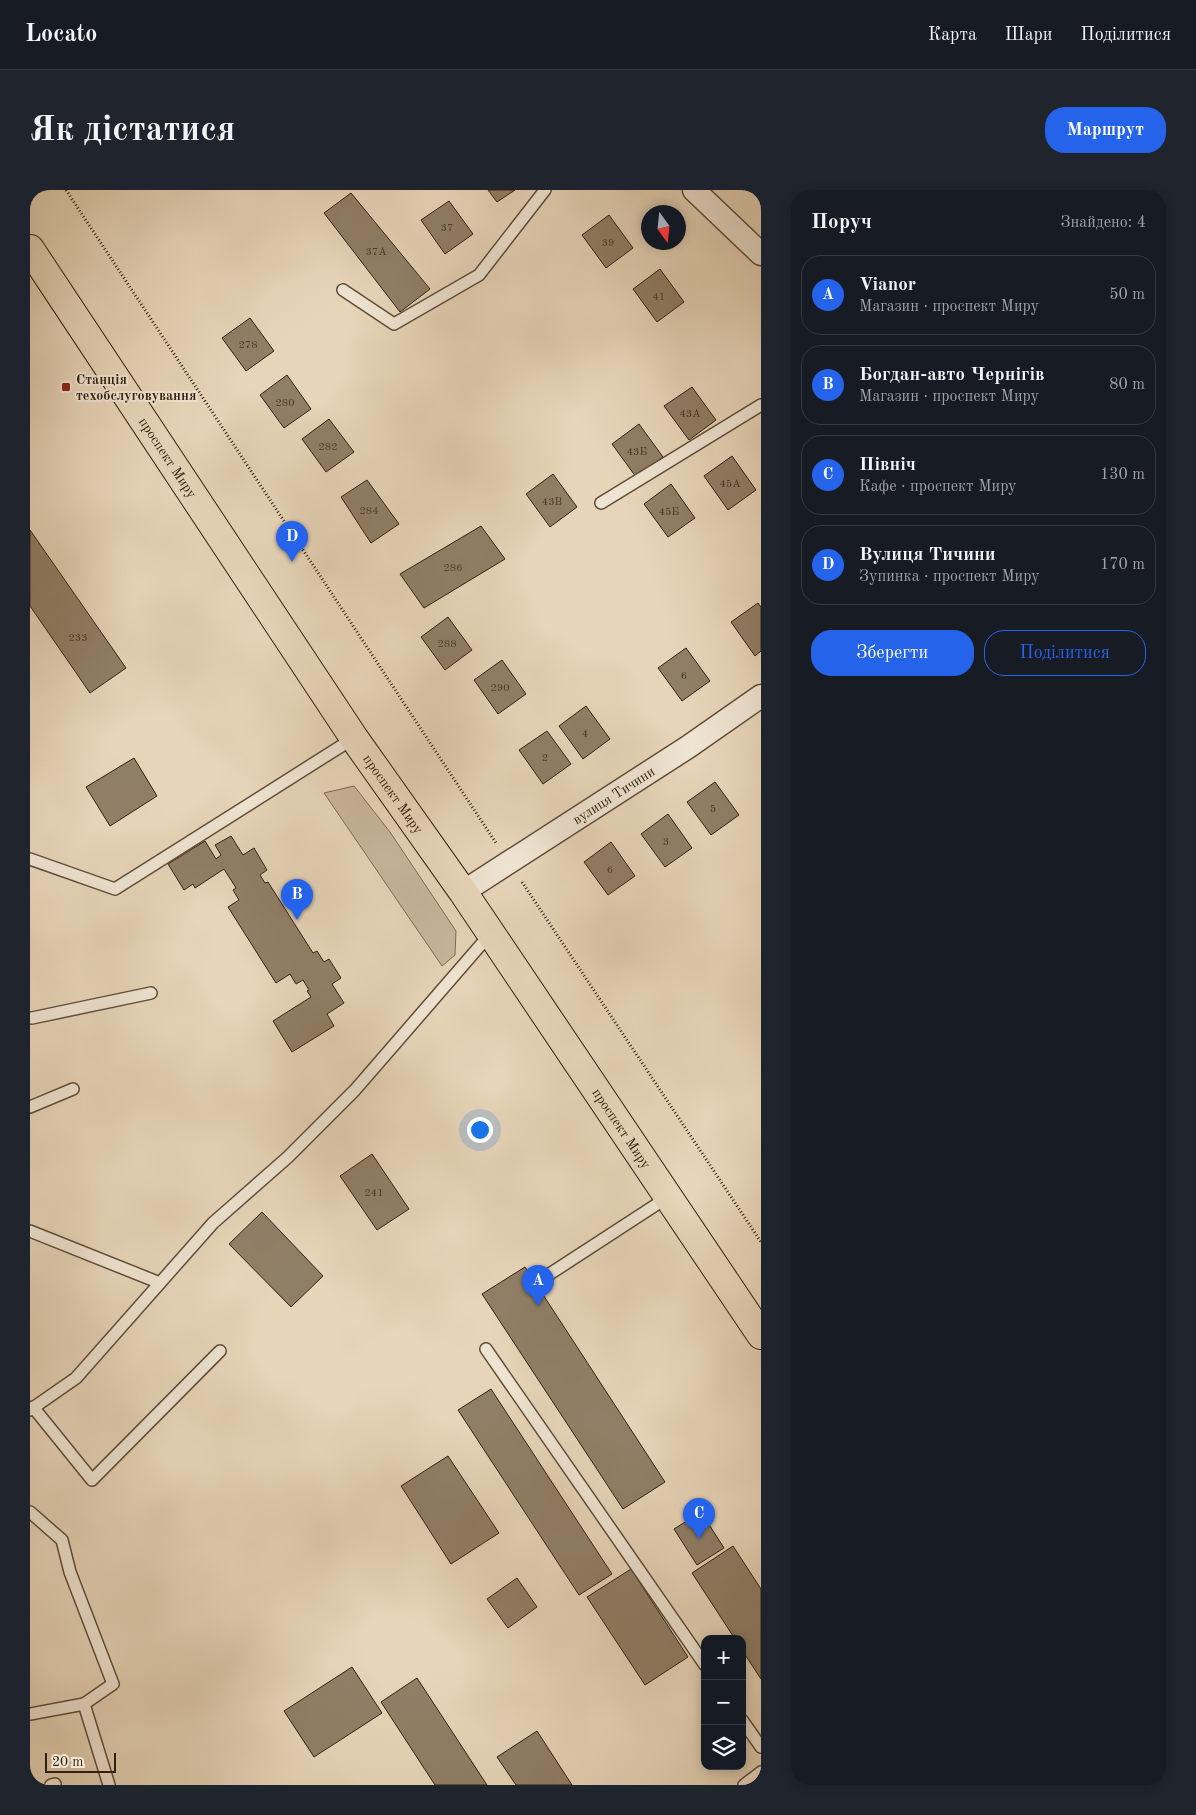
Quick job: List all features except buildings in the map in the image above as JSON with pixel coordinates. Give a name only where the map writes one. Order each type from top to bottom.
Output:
[{"type":"main road","name":"проспект Миру","points":[[30,249],[354,738],[491,933],[761,1335]]},
{"type":"street","points":[[694,190],[761,254]]},
{"type":"street","name":"вулиця Тичини","points":[[463,892],[688,747],[761,696]]},
{"type":"lane","points":[[342,290],[394,324],[478,275],[545,190]]},
{"type":"lane","points":[[601,503],[761,405]]},
{"type":"lane","points":[[30,859],[115,889],[354,738]]},
{"type":"lane","points":[[220,1351],[92,1480],[32,1408],[76,1378],[213,1223],[288,1157],[355,1090],[491,933]]},
{"type":"lane","points":[[31,1017],[151,993]]},
{"type":"lane","points":[[30,1107],[72,1089]]},
{"type":"lane","points":[[542,1279],[668,1196]]},
{"type":"lane","points":[[30,1231],[160,1283]]},
{"type":"lane","points":[[486,1350],[701,1659]]},
{"type":"lane","points":[[30,1512],[62,1540],[70,1572],[113,1684],[84,1704],[30,1714]]},
{"type":"lane","points":[[84,1704],[109,1785]]},
{"type":"lane","points":[[746,1725],[761,1747]]},
{"type":"lane","points":[[744,1785],[761,1772]]},
{"type":"path","points":[[66,190],[508,862],[761,1242]]},
{"type":"shaded area","points":[[354,786],[390,832],[456,931],[455,955],[442,966],[324,793]]},
{"type":"place","name":"Станція техобслуговування","points":[[66,387]]},
{"type":"place","name":"Вулиця Тичини","points":[[292,562]]},
{"type":"place","name":"Богдан-авто Чернігів","points":[[297,920]]},
{"type":"place","name":"Vianor","points":[[538,1306]]},
{"type":"place","name":"Північ","points":[[699,1539]]}]
